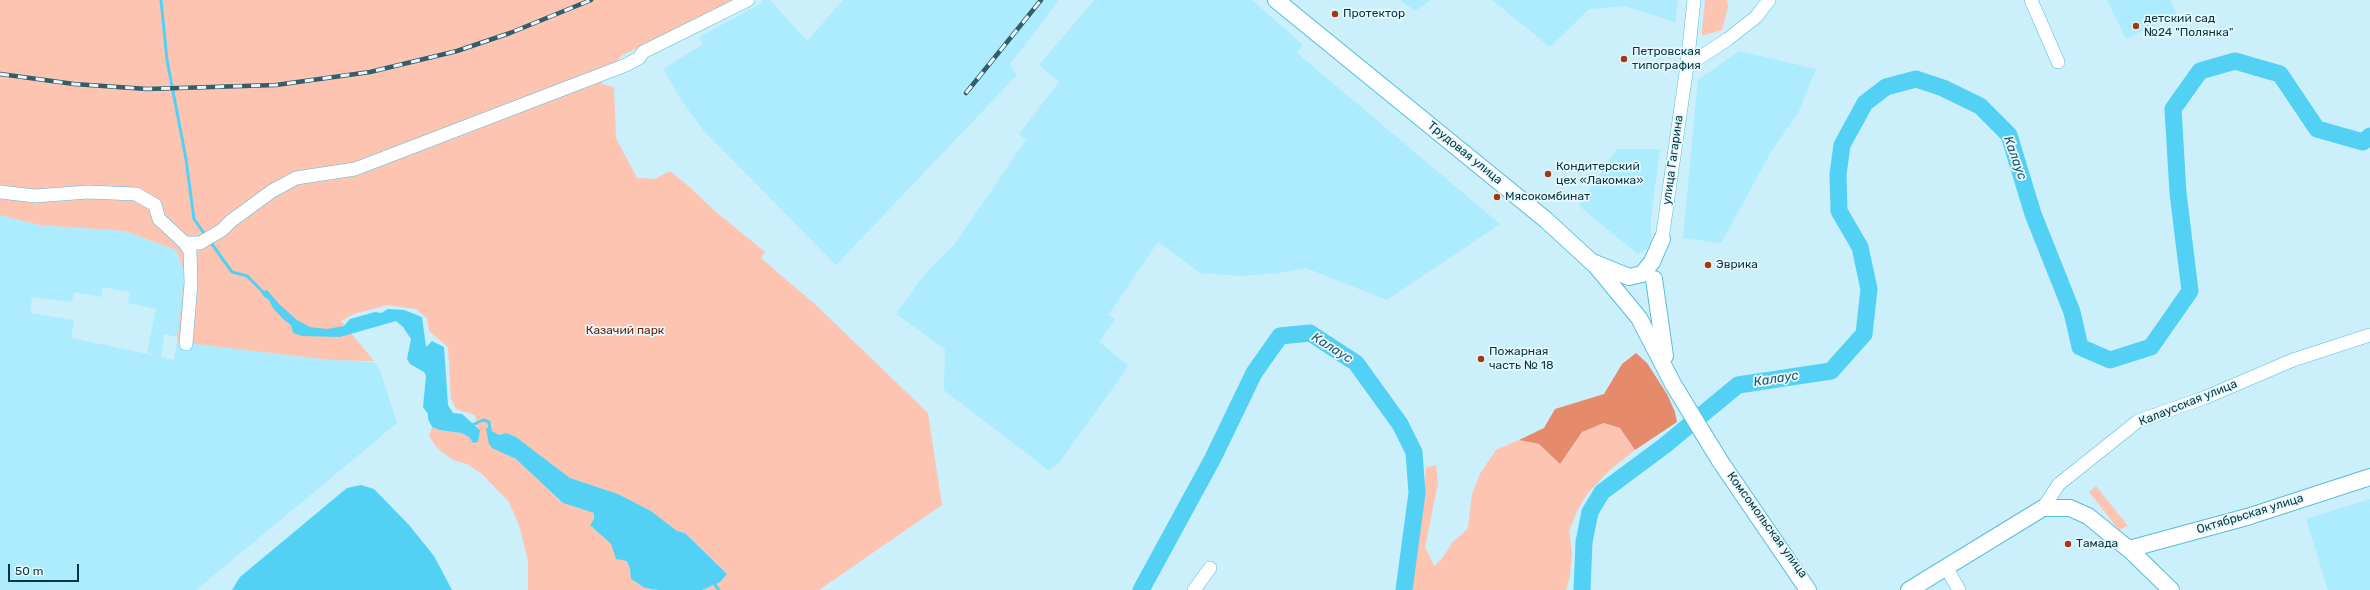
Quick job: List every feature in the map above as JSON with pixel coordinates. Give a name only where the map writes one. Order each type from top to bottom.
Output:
[{"type":"main road","name":"Трудовая улица","points":[[1276,0],[1470,157],[1546,220],[1591,261],[1639,318],[1673,384]]},
{"type":"main road","points":[[1591,261],[1629,277],[1642,274],[1652,262],[1662,239]]},
{"type":"main road","name":"улица Гагарина","points":[[1639,318],[1654,279],[1662,239]]},
{"type":"main road","points":[[1654,279],[1662,346],[1673,384],[1720,461],[1808,590]]},
{"type":"main road","name":"Комсомольская улица","points":[[1720,461],[1768,522],[1814,590]]},
{"type":"main road","name":"Октябрьская улица","points":[[2128,549],[2247,517],[2370,477]]},
{"type":"main road","points":[[2043,508],[2070,508],[2088,516],[2128,549],[2171,590]]},
{"type":"main road","name":"Калаусская улица","points":[[1909,590],[2043,508]]},
{"type":"street","points":[[185,243],[200,243],[222,230],[231,221],[272,191],[296,178],[355,169],[626,65],[639,58],[642,52],[748,0]]},
{"type":"street","name":"улица Гагарина","points":[[1662,239],[1687,66],[1694,0]]},
{"type":"street","points":[[1687,66],[1728,39],[1756,17],[1770,0]]},
{"type":"street","points":[[2031,0],[2058,62]]},
{"type":"street","points":[[0,192],[35,196],[88,192],[136,194],[155,205],[159,219],[185,243],[190,251],[192,283],[186,344]]},
{"type":"street","name":"Калаусская улица","points":[[2043,508],[2059,484],[2138,421],[2204,398],[2293,360],[2370,335]]},
{"type":"street","points":[[1946,567],[1959,590]]},
{"type":"street","points":[[1194,590],[1210,568]]},
{"type":"shaded area","points":[[763,0],[770,0],[807,41],[843,0],[1059,0],[1010,64],[1017,75],[836,265],[704,131],[680,98],[663,69],[703,44],[699,37],[762,3]]},
{"type":"shaded area","points":[[1094,0],[1252,0],[1303,45],[1297,53],[1500,224],[1387,300],[1306,268],[1279,273],[1242,276],[1200,273],[1158,242],[1108,315],[1115,319],[1099,342],[1128,365],[1058,464],[1048,470],[944,390],[945,349],[896,314],[924,275],[954,245],[1026,140],[1019,134],[1059,82],[1039,65]]},
{"type":"shaded area","points":[[1400,0],[1431,0],[1415,11]]},
{"type":"shaded area","points":[[1492,0],[1678,0],[1675,22],[1625,6],[1589,9],[1550,47]]},
{"type":"shaded area","name":"детский сад №24 \"Полянка\"","points":[[2107,0],[2170,0],[2177,14],[2126,39]]},
{"type":"shaded area","points":[[1739,51],[1816,69],[1798,113],[1772,150],[1721,243],[1683,238],[1698,80]]},
{"type":"shaded area","points":[[1617,149],[1660,149],[1651,218],[1651,246],[1638,254],[1579,206]]},
{"type":"shaded area","points":[[0,215],[39,225],[125,231],[176,250],[185,272],[178,337],[164,334],[161,357],[174,360],[177,342],[331,360],[374,362],[380,370],[397,423],[196,590],[0,590]],"holes":[[[103,287],[130,292],[128,303],[156,309],[147,352],[157,356],[71,338],[74,320],[30,313],[32,297],[72,302],[74,292],[101,297]]]},
{"type":"shaded area","points":[[1636,353],[1647,363],[1667,394],[1675,412],[1677,422],[1635,450],[1620,428],[1604,423],[1582,432],[1560,464],[1539,444],[1519,440],[1544,428],[1555,409],[1604,394],[1622,364]]},
{"type":"shaded area","points":[[2370,499],[2370,590],[2328,590],[2306,519]]},
{"type":"green space","name":"Казачий парк","points":[[0,0],[732,0],[621,56],[601,84],[614,87],[616,138],[637,178],[655,179],[670,171],[685,183],[715,211],[765,252],[761,258],[819,308],[928,413],[942,505],[819,590],[702,590],[727,574],[685,533],[677,531],[651,511],[618,494],[570,478],[516,437],[506,433],[499,435],[492,431],[490,426],[498,451],[516,459],[563,503],[594,513],[594,519],[590,525],[611,544],[615,553],[627,561],[631,579],[645,588],[658,590],[528,590],[528,561],[519,525],[509,502],[482,474],[467,464],[453,460],[437,448],[429,436],[432,427],[439,430],[461,433],[469,437],[480,430],[476,425],[475,415],[456,409],[451,399],[448,347],[429,331],[427,318],[416,309],[387,305],[354,314],[341,321],[374,361],[331,360],[177,342],[185,272],[176,250],[125,231],[39,225],[0,215]]},
{"type":"green space","points":[[1705,0],[1727,0],[1728,7],[1722,30],[1702,35],[1702,30]]},
{"type":"green space","points":[[1604,423],[1620,428],[1635,450],[1611,469],[1587,494],[1577,511],[1569,531],[1572,553],[1570,576],[1566,590],[1411,590],[1426,468],[1436,465],[1438,483],[1425,547],[1434,566],[1441,560],[1452,543],[1468,528],[1472,494],[1481,472],[1496,450],[1519,440],[1539,444],[1560,464],[1582,432]]},
{"type":"green space","points":[[2096,486],[2128,526],[2119,530],[2089,492]]},
{"type":"water","points":[[267,290],[279,304],[297,320],[310,327],[327,329],[344,326],[350,319],[375,312],[381,313],[388,309],[404,310],[422,317],[426,347],[432,341],[444,347],[448,405],[453,413],[462,414],[480,430],[478,442],[473,443],[469,437],[461,433],[439,430],[432,427],[428,419],[428,414],[423,407],[426,376],[424,372],[410,364],[407,359],[411,339],[403,327],[396,321],[340,337],[302,336],[293,333],[291,325],[284,320],[273,308],[269,300],[263,296],[262,292]]},
{"type":"water","points":[[490,426],[492,431],[499,435],[506,433],[516,437],[570,478],[618,494],[651,511],[677,531],[685,533],[727,574],[720,582],[702,590],[658,590],[645,588],[631,579],[627,561],[616,559],[611,544],[590,525],[594,519],[594,513],[563,503],[516,459],[492,448],[489,444],[486,429]]},
{"type":"water","points":[[361,485],[374,489],[409,525],[434,556],[452,590],[232,590],[240,577],[347,488]]},
{"type":"waterway","points":[[161,0],[167,60],[186,159],[194,219],[206,236]]},
{"type":"waterway","name":"Калаус","points":[[1582,590],[1584,542],[1590,512],[1602,492],[1664,446],[1738,385],[1831,371],[1864,334],[1869,289],[1860,247],[1839,211],[1838,174],[1842,145],[1865,103],[1886,87],[1916,79],[1943,88],[1980,106],[2009,135],[2033,214],[2072,312],[2080,347],[2110,360],[2151,347],[2190,291],[2178,193],[2173,109],[2200,71],[2235,61],[2280,74],[2317,129],[2363,142],[2370,136]]},
{"type":"waterway","points":[[209,240],[232,272],[247,276],[264,293]]},
{"type":"waterway","name":"Калаус","points":[[1141,590],[1213,458],[1254,373],[1280,336],[1310,333],[1356,363],[1400,424],[1414,452],[1417,493],[1404,590]]},
{"type":"waterway","points":[[472,425],[483,420],[489,422],[490,429]]},
{"type":"waterway","points":[[712,581],[719,590]]},
{"type":"railway","points":[[0,74],[74,84],[147,89],[276,85],[370,72],[457,51],[510,33],[591,0]]},
{"type":"railway","points":[[966,93],[1041,0]]},
{"type":"place","name":"Протектор","points":[[1335,14]]},
{"type":"place","name":"детский сад №24 \"Полянка\"","points":[[2136,26]]},
{"type":"place","name":"Петровская типография","points":[[1624,59]]},
{"type":"place","name":"Кондитерский цех «Лакомка»","points":[[1548,174]]},
{"type":"place","name":"Мясокомбинат","points":[[1497,197]]},
{"type":"place","name":"Эврика","points":[[1708,265]]},
{"type":"place","name":"Пожарная часть № 18","points":[[1481,359]]},
{"type":"place","name":"Тамада","points":[[2068,544]]}]
